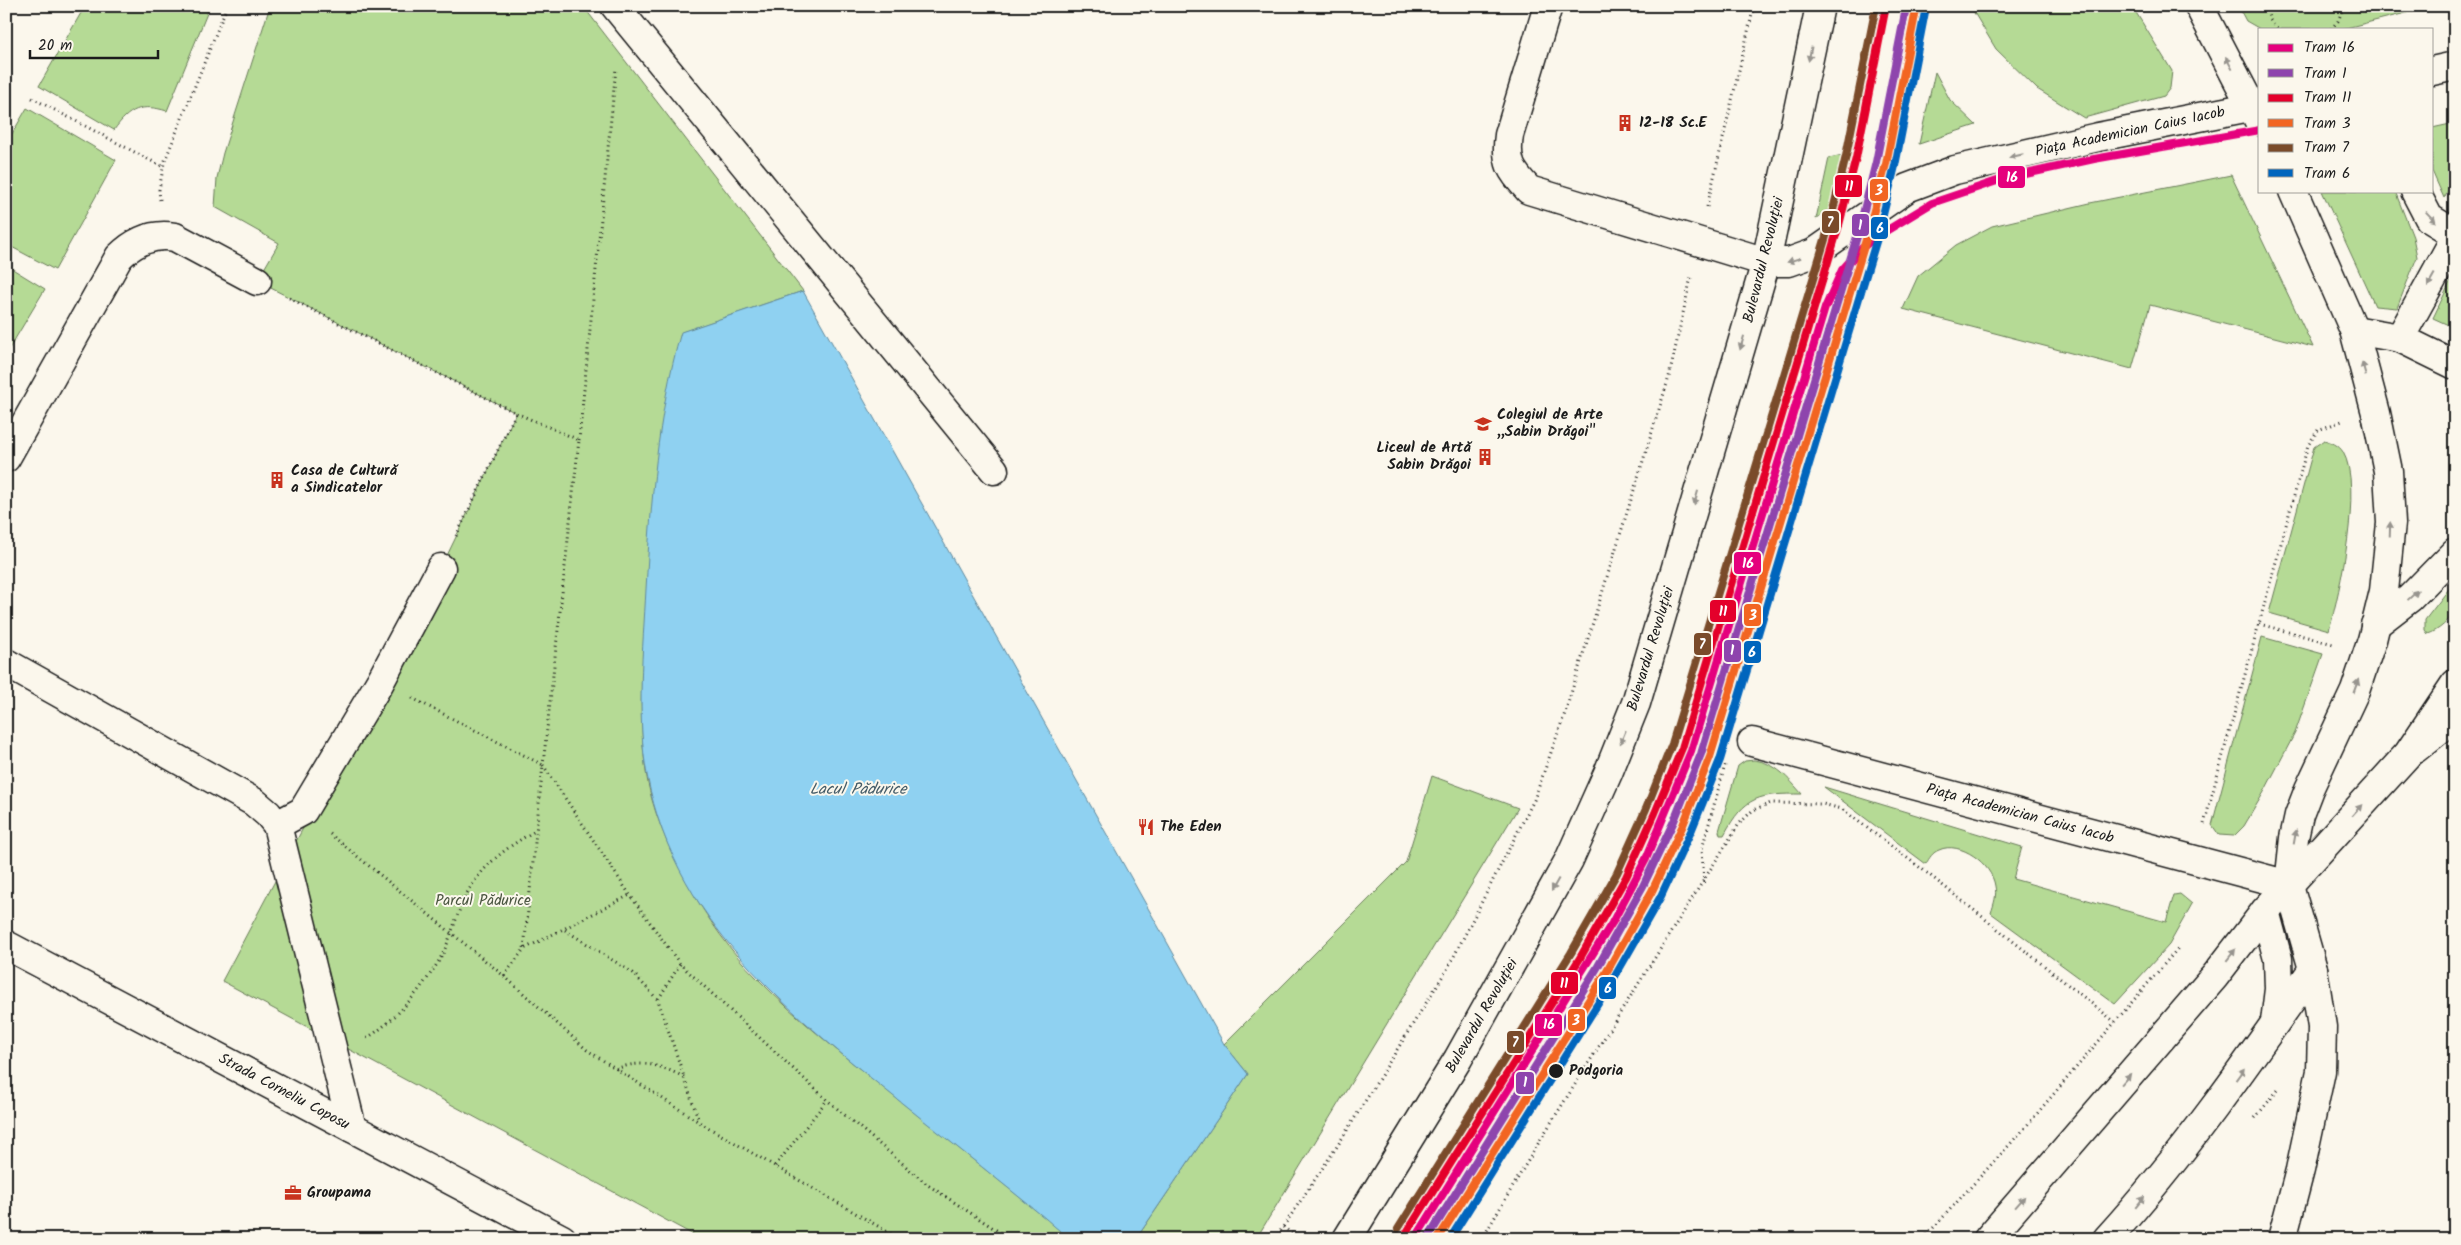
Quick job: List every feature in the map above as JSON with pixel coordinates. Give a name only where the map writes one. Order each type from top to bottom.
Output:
[{"type":"main road","name":"Piața Academician Caius Iacob","points":[[1548,6],[1509,135],[1506,153],[1512,172],[1529,190],[1766,262],[1789,262],[1814,253],[1907,188],[1955,170],[2067,144],[2257,111],[2199,6]]},
{"type":"main road","name":"Bulevardul Revoluției","points":[[1347,1239],[1458,1059],[1570,860],[1636,703],[1766,262],[1820,6]]},
{"type":"main road","points":[[619,10],[994,470]]},
{"type":"main road","points":[[2282,1239],[2321,1071],[2322,1027],[2313,968],[2289,885],[2294,838],[2299,815],[2309,789],[2355,691],[2384,591],[2391,523],[2388,471],[2376,413],[2354,330],[2293,192]]},
{"type":"main road","points":[[2400,338],[2455,236],[2429,218],[2416,192]]},
{"type":"main road","points":[[6,458],[118,257],[133,244],[163,235],[175,237],[257,281]]},
{"type":"main road","points":[[2354,330],[2400,338],[2455,365]]},
{"type":"main road","points":[[2375,625],[2410,598],[2455,552]]},
{"type":"main road","points":[[277,825],[303,811],[380,682],[441,568]]},
{"type":"main road","points":[[6,663],[254,802],[277,825],[352,1128]]},
{"type":"main road","points":[[1988,1239],[2215,976],[2265,911],[2408,754],[2455,684]]},
{"type":"main road","points":[[2408,754],[2455,717]]},
{"type":"main road","name":"Piața Academician Caius Iacob","points":[[1752,742],[2289,885]]},
{"type":"main road","points":[[2265,911],[2278,959],[2279,989],[2275,1023]]},
{"type":"main road","name":"Strada Corneliu Coposu","points":[[9,952],[352,1128],[562,1239]]},
{"type":"main road","points":[[2107,1239],[2200,1129],[2313,968]]},
{"type":"path","points":[[163,235],[159,190],[163,167],[227,6]]},
{"type":"path","points":[[1275,1239],[1449,966],[1534,800],[1564,716],[1670,377],[1698,242],[1754,6]]},
{"type":"path","points":[[2265,6],[2270,20],[2276,28]]},
{"type":"path","points":[[2332,28],[2338,21],[2344,6]]},
{"type":"path","points":[[524,949],[579,440],[619,10]]},
{"type":"path","points":[[32,98],[163,167]]},
{"type":"path","points":[[257,281],[516,413],[579,440]]},
{"type":"path","points":[[441,568],[516,413]]},
{"type":"path","points":[[2202,831],[2308,445],[2318,430],[2344,420]]},
{"type":"path","points":[[2259,624],[2340,646]]},
{"type":"path","points":[[380,682],[543,765],[630,895],[680,964],[827,1100],[928,1185],[1010,1239]]},
{"type":"path","points":[[1704,884],[1702,849],[1729,747],[1736,743],[1752,742]]},
{"type":"path","points":[[1482,1239],[1542,1137],[1704,884],[1739,824],[1753,810],[1771,803],[1823,804],[1842,809],[1916,863],[2115,1022]]},
{"type":"path","points":[[303,811],[504,976],[587,1050],[699,1122],[900,1239]]},
{"type":"path","points":[[334,1056],[382,1028],[411,998],[440,959],[471,886],[491,861],[536,830]]},
{"type":"path","points":[[504,976],[524,949],[565,930],[630,895]]},
{"type":"path","points":[[565,930],[633,973],[658,1000],[699,1122]]},
{"type":"path","points":[[1923,1239],[2023,1130],[2179,947]]},
{"type":"path","points":[[658,1000],[680,964]]},
{"type":"path","points":[[616,1068],[642,1062],[659,1065],[685,1077]]},
{"type":"path","points":[[774,1166],[827,1100]]},
{"type":"path","points":[[1283,1227],[1300,1239]]},
{"type":"green space","points":[[85,6],[210,6],[167,111],[150,108],[136,110],[125,117],[114,130],[39,86]]},
{"type":"green space","name":"Parcul Pădurice","points":[[270,6],[583,6],[803,291],[682,332],[643,658],[643,743],[646,772],[652,798],[661,826],[687,882],[720,934],[756,977],[829,1043],[1072,1239],[701,1239],[222,981],[441,568],[516,413],[257,281],[279,243],[215,207],[217,178],[223,153]]},
{"type":"green space","points":[[1970,6],[2132,6],[2172,71],[2170,88],[2164,96],[2084,118],[2037,89],[1996,49]]},
{"type":"green space","points":[[2238,6],[2434,6],[2346,28],[2258,28],[2246,21]]},
{"type":"green space","points":[[1935,72],[1950,100],[1976,125],[1919,144]]},
{"type":"green space","points":[[27,108],[116,160],[55,270],[6,244],[6,144]]},
{"type":"green space","points":[[2455,123],[2455,177],[2444,198],[2434,176],[2434,128]]},
{"type":"green space","points":[[1861,151],[1850,193],[1816,219],[1829,158]]},
{"type":"green space","points":[[2231,175],[2313,347],[2150,305],[2132,369],[1903,309],[1918,276],[1956,245],[1992,226],[2090,203]]},
{"type":"green space","points":[[2322,192],[2395,192],[2413,237],[2417,257],[2397,308],[2375,306]]},
{"type":"green space","points":[[6,265],[45,289],[6,354]]},
{"type":"green space","points":[[2455,272],[2455,328],[2433,318]]},
{"type":"green space","points":[[2324,440],[2337,446],[2343,452],[2349,468],[2351,489],[2348,539],[2344,566],[2329,630],[2269,613],[2314,447]]},
{"type":"green space","points":[[2455,581],[2455,603],[2450,618],[2444,625],[2428,634],[2425,630],[2425,620]]},
{"type":"green space","points":[[2262,637],[2323,654],[2295,733],[2264,792],[2244,826],[2234,836],[2219,835],[2212,825]]},
{"type":"green space","points":[[1754,760],[1769,764],[1775,768],[1802,794],[1764,796],[1747,804],[1739,812],[1724,835],[1720,835],[1719,831],[1738,766],[1745,761]]},
{"type":"green space","points":[[1432,776],[1518,808],[1256,1239],[1136,1239],[1248,1074],[1224,1044],[1406,862]]},
{"type":"green space","points":[[1824,787],[2022,847],[2013,879],[2166,922],[2174,895],[2180,894],[2192,904],[2169,945],[2115,1004],[1991,913],[1996,893],[1993,878],[1982,862],[1974,856],[1956,848],[1947,848],[1935,852],[1926,864]]},
{"type":"water","name":"Lacul Pădurice","points":[[803,291],[1224,1044],[1248,1074],[1136,1239],[1072,1239],[879,1085],[792,1011],[752,971],[716,928],[686,882],[662,831],[647,775],[644,753],[641,706],[642,658],[656,459],[666,395],[681,332]]},
{"type":"tram line","name":"7","points":[[1398,1229],[1571,953],[1617,873],[1646,809],[1672,744],[1830,223],[1846,156],[1876,6]]},
{"type":"tram line","name":"11","points":[[1406,1234],[1580,958],[1626,877],[1682,748],[1839,225],[1856,158],[1886,6]]},
{"type":"tram line","name":"1","points":[[1427,1239],[1597,968],[1643,886],[1674,821],[1701,754],[1859,230],[1876,162],[1906,8]]},
{"type":"tram line","name":"3","points":[[1438,1239],[1606,973],[1652,891],[1683,825],[1710,757],[1868,233],[1886,164],[1916,10]]},
{"type":"tram line","name":"6","points":[[1450,1239],[1614,978],[1661,896],[1692,829],[1720,760],[1878,235],[1895,166],[1925,12]]},
{"type":"tram line","name":"16","points":[[1415,1239],[1612,923],[1646,859],[1691,751],[1825,308],[1842,270],[1871,240],[1932,203],[2003,179],[2094,159],[2258,130]]},
{"type":"place","name":"12-18 Sc.E","points":[[1625,123]]},
{"type":"place","name":"Colegiul de Arte ,,Sabin Drăgoi\"","points":[[1483,424]]},
{"type":"place","name":"Liceul de Artă Sabin Drăgoi","points":[[1485,457]]},
{"type":"place","name":"Casa de Cultură a Sindicatelor","points":[[277,480]]},
{"type":"place","name":"The Eden","points":[[1146,827]]},
{"type":"place","name":"Podgoria","points":[[1556,1071]]},
{"type":"place","name":"Groupama","points":[[293,1193]]}]
